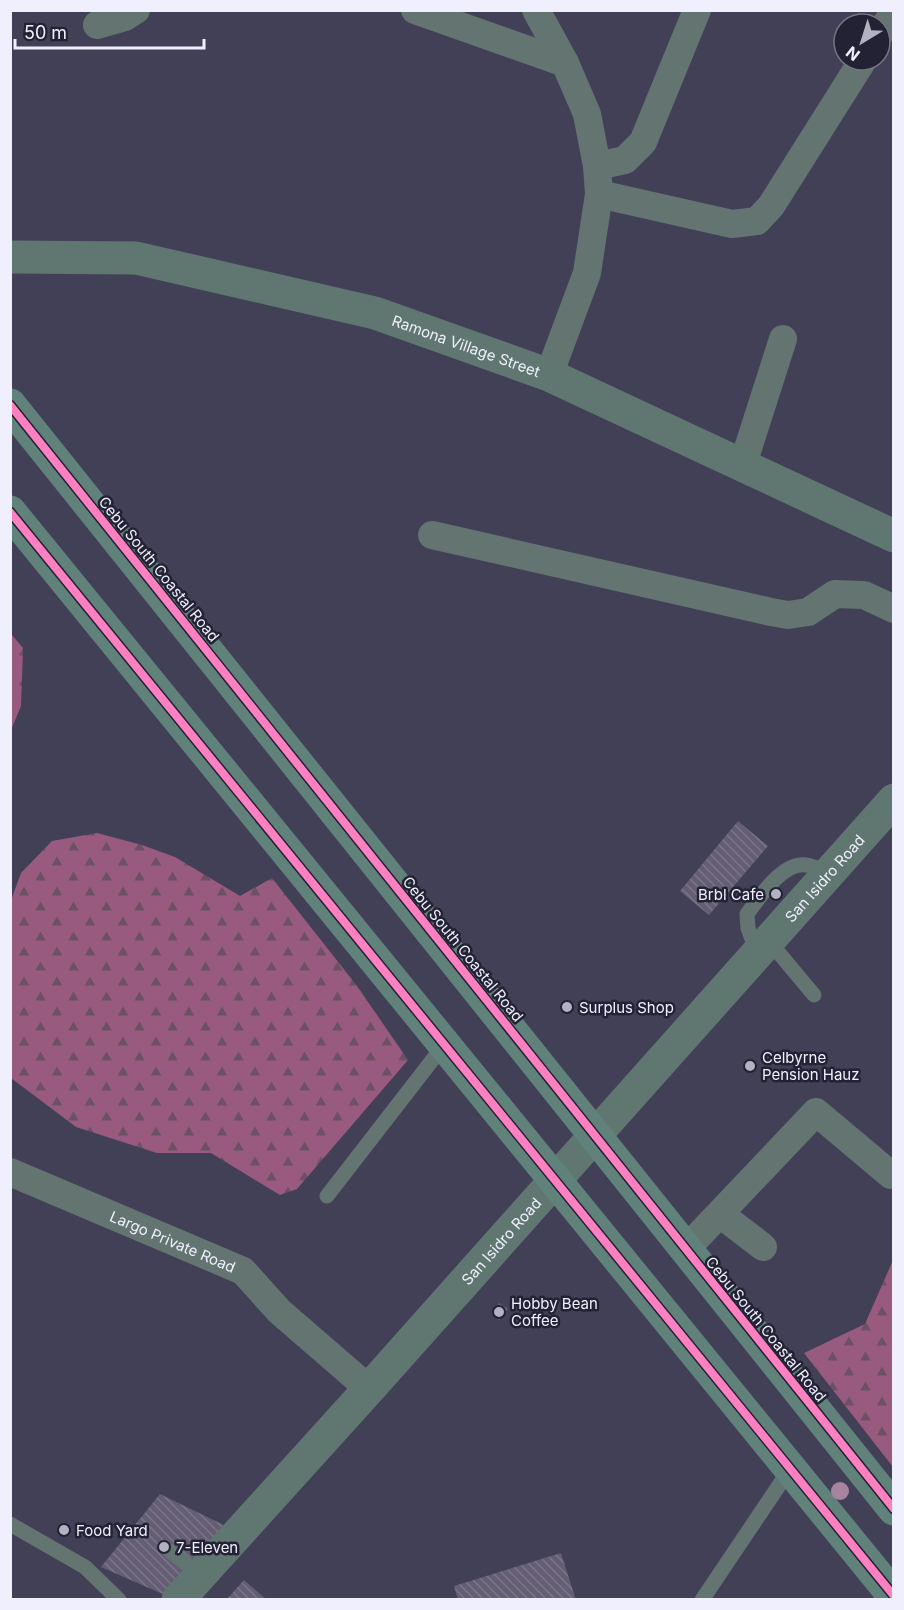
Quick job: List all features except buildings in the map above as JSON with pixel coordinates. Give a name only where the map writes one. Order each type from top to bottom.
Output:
[{"type":"highway","name":"Cebu South Coastal Road","points":[[10,405],[894,1509]]},
{"type":"highway","points":[[10,512],[894,1596]]},
{"type":"street","points":[[97,24],[125,17],[136,10]]},
{"type":"street","points":[[415,10],[565,63]]},
{"type":"street","points":[[537,10],[565,63],[587,114],[597,166],[599,194],[587,273],[549,375]]},
{"type":"street","points":[[597,166],[625,160],[643,142],[697,10]]},
{"type":"street","points":[[599,194],[732,224],[757,221],[771,206],[855,72]]},
{"type":"street","name":"Ramona Village Street","points":[[10,257],[136,258],[375,312],[549,375],[894,536]]},
{"type":"street","points":[[742,464],[783,339]]},
{"type":"street","points":[[432,535],[788,615],[808,612],[835,594],[864,595],[894,609]]},
{"type":"street","name":"San Isidro Road","points":[[178,1599],[892,804]]},
{"type":"street","points":[[685,1250],[816,1112],[891,1175]]},
{"type":"street","name":"Largo Private Road","points":[[10,1172],[243,1271],[279,1311],[369,1389]]},
{"type":"street","points":[[720,1214],[762,1247]]},
{"type":"lane","points":[[763,946],[814,995]]},
{"type":"lane","points":[[327,1196],[444,1045]]},
{"type":"lane","points":[[702,1599],[790,1469]]},
{"type":"lane","points":[[10,1524],[85,1567],[119,1599]]},
{"type":"lane","points":[[170,1551],[201,1575]]},
{"type":"green space","points":[[11,634],[23,648],[21,706],[11,730]]},
{"type":"green space","points":[[97,833],[175,857],[240,896],[272,878],[357,986],[408,1060],[297,1189],[280,1195],[211,1153],[157,1153],[76,1127],[11,1078],[10,903],[21,873],[52,841]]},
{"type":"green space","points":[[893,1260],[893,1467],[804,1353],[865,1324]]},
{"type":"cycle path","points":[[10,405],[894,1509]]},
{"type":"cycle path","points":[[10,512],[894,1596]]},
{"type":"place","name":"Brbl Cafe","points":[[776,894]]},
{"type":"place","name":"Surplus Shop","points":[[567,1007]]},
{"type":"place","name":"Celbyrne Pension Hauz","points":[[750,1066]]},
{"type":"place","name":"Hobby Bean Coffee","points":[[499,1312]]},
{"type":"place","name":"Food Yard","points":[[64,1530]]},
{"type":"place","name":"7-Eleven","points":[[164,1547]]}]
